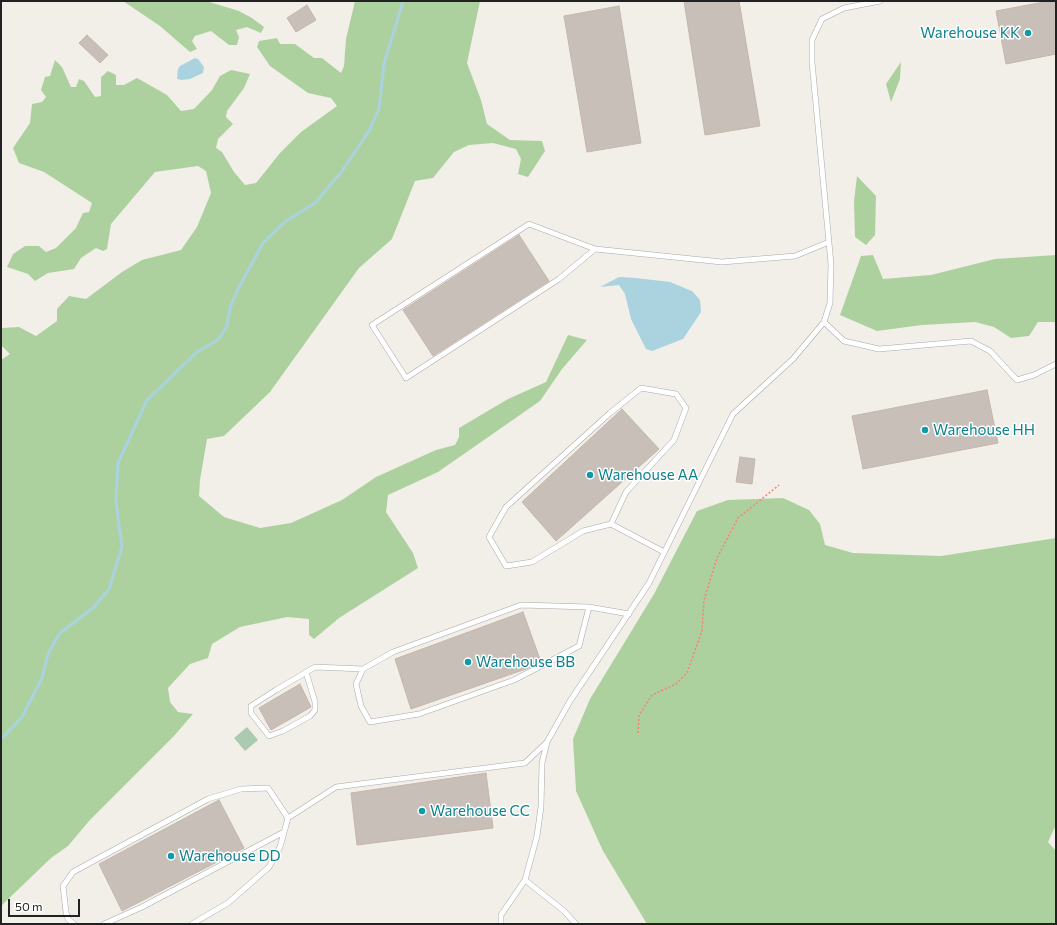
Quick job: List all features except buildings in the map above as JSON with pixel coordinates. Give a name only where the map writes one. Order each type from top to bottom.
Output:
[{"type":"lane","points":[[192,924],[228,903],[269,866],[280,847],[288,818],[336,787],[525,763],[546,742],[570,701],[649,583],[733,414],[793,359],[824,322],[830,303],[831,264],[812,62],[812,40],[822,19],[844,8],[880,1]]},
{"type":"lane","points":[[595,249],[559,279],[406,378],[372,325],[529,224],[595,249],[722,262],[795,256],[829,242]]},
{"type":"lane","points":[[824,322],[844,341],[879,349],[971,341],[990,351],[1017,380],[1034,375],[1056,364]]},
{"type":"lane","points":[[612,524],[626,492],[674,440],[686,408],[676,394],[641,388],[610,413],[506,507],[489,537],[506,566],[532,562],[583,530],[612,524],[664,552]]},
{"type":"lane","points":[[306,672],[316,710],[310,716],[283,731],[269,736],[251,713],[251,706],[306,672],[315,667],[363,669],[393,652],[521,605],[590,607],[628,614]]},
{"type":"lane","points":[[363,669],[356,684],[361,706],[370,722],[419,714],[514,680],[580,646],[590,607]]},
{"type":"lane","points":[[501,924],[501,915],[524,880],[537,836],[541,807],[542,763],[546,742]]},
{"type":"lane","points":[[74,924],[68,919],[63,886],[73,872],[208,799],[241,788],[268,788],[288,818]]},
{"type":"lane","points":[[104,924],[142,907],[284,832]]},
{"type":"lane","points":[[524,880],[564,911],[576,924]]},
{"type":"path","points":[[638,733],[639,715],[652,695],[676,684],[687,673],[702,632],[704,600],[717,558],[738,518],[779,485]]},
{"type":"green space","points":[[123,1],[206,1],[239,11],[264,27],[261,33],[247,27],[236,30],[239,37],[237,45],[229,45],[211,31],[195,36],[192,41],[197,49],[190,52],[160,26]]},
{"type":"green space","points":[[355,1],[480,1],[467,63],[481,100],[487,124],[510,140],[542,141],[545,151],[528,177],[518,174],[521,159],[516,149],[493,143],[469,145],[454,152],[433,178],[415,181],[392,239],[359,268],[270,392],[224,436],[207,439],[200,480],[199,496],[224,517],[260,528],[291,523],[342,500],[376,477],[436,450],[455,445],[459,437],[459,428],[508,399],[546,382],[568,335],[587,340],[562,369],[540,401],[438,472],[388,495],[386,512],[413,553],[418,568],[339,618],[314,639],[309,635],[309,619],[287,617],[240,627],[212,644],[208,658],[190,664],[168,688],[170,702],[178,712],[193,714],[174,736],[89,821],[68,846],[51,858],[1,906],[1,360],[10,354],[1,345],[2,328],[19,327],[36,336],[57,321],[57,309],[69,296],[86,299],[122,272],[142,260],[181,250],[197,227],[211,193],[206,171],[198,166],[155,172],[111,224],[107,249],[103,251],[96,248],[81,258],[74,269],[48,273],[35,281],[28,274],[7,267],[13,254],[25,246],[39,246],[46,252],[56,248],[76,228],[83,213],[89,212],[92,203],[44,172],[19,163],[13,148],[30,123],[32,104],[42,102],[46,97],[41,90],[45,77],[50,76],[55,60],[62,67],[71,87],[76,87],[79,79],[84,81],[95,97],[101,96],[101,77],[108,71],[116,75],[116,85],[124,85],[137,78],[167,95],[181,111],[194,109],[212,90],[220,76],[231,70],[250,74],[244,88],[227,111],[226,117],[233,124],[218,139],[216,148],[222,152],[234,172],[245,185],[256,183],[280,153],[301,132],[337,106],[331,98],[308,93],[270,66],[257,47],[259,41],[277,38],[280,44],[295,44],[314,58],[322,58],[341,73],[344,66],[346,39]]},
{"type":"green space","points":[[901,62],[900,79],[891,102],[886,84]]},
{"type":"green space","points":[[857,176],[876,196],[875,235],[866,245],[855,237],[854,201]]},
{"type":"green space","points":[[873,255],[883,279],[931,275],[995,259],[1056,255],[1056,322],[1038,322],[1029,336],[1011,338],[994,327],[975,322],[922,325],[877,331],[840,315],[861,256]]},
{"type":"green space","points":[[783,498],[809,510],[820,524],[825,545],[853,553],[941,556],[1056,538],[1056,825],[1048,842],[1056,851],[1056,924],[647,924],[603,851],[576,791],[573,739],[590,699],[654,594],[697,511],[728,500]]},
{"type":"green space","points":[[247,727],[258,740],[245,751],[234,738]]},
{"type":"water","points":[[195,58],[198,59],[204,67],[203,73],[190,79],[177,79],[178,69],[180,66]]},
{"type":"water","points":[[619,277],[670,282],[692,291],[700,300],[701,312],[683,339],[652,351],[646,349],[631,319],[625,294],[619,285],[600,287]]},
{"type":"waterway","points":[[1,739],[22,717],[42,678],[48,654],[59,634],[94,607],[109,589],[122,547],[116,502],[118,463],[147,400],[197,352],[219,339],[227,326],[230,308],[237,291],[263,243],[285,222],[316,202],[342,171],[369,131],[379,109],[384,64],[403,1]]},
{"type":"place","name":"Warehouse KK","points":[[1028,33]]},
{"type":"place","name":"Warehouse HH","points":[[925,430]]},
{"type":"place","name":"Warehouse AA","points":[[590,475]]},
{"type":"place","name":"Warehouse BB","points":[[468,662]]},
{"type":"place","name":"Warehouse CC","points":[[422,811]]},
{"type":"place","name":"Warehouse DD","points":[[171,856]]}]
